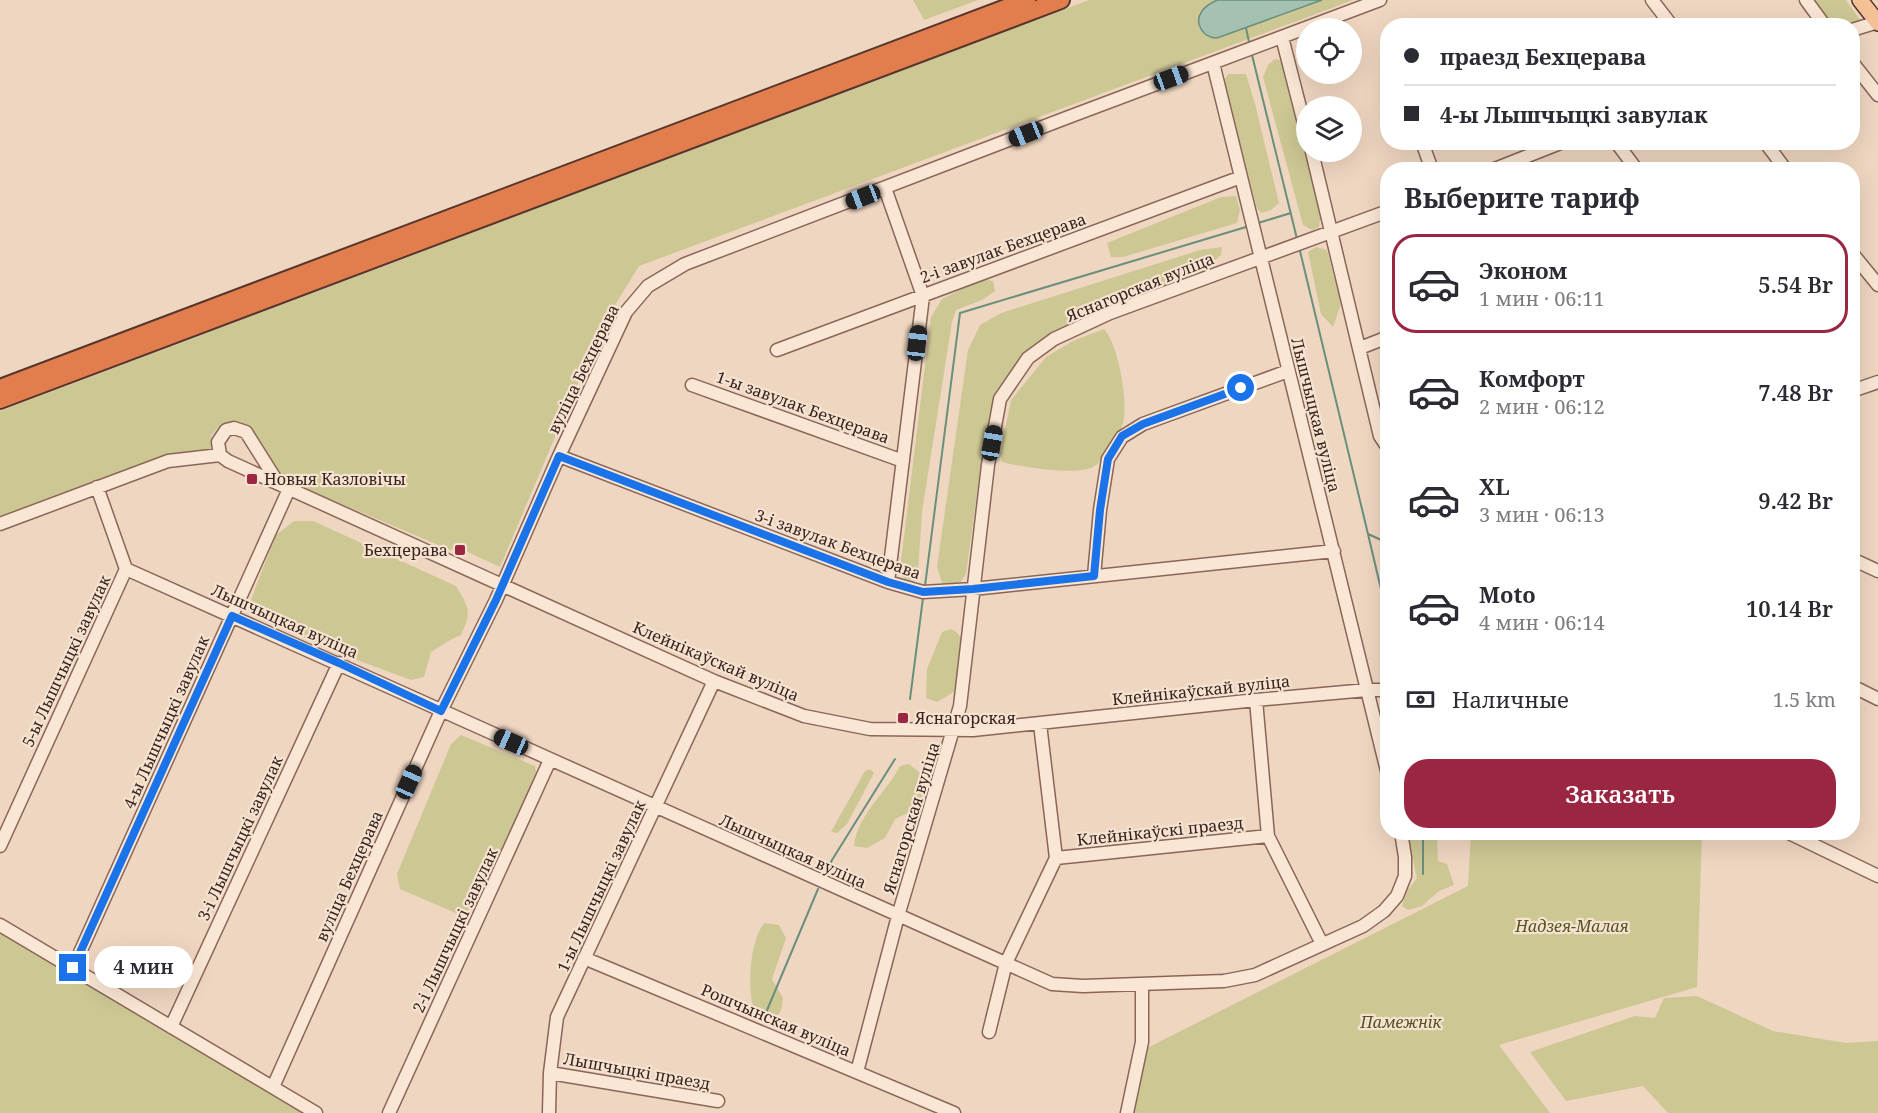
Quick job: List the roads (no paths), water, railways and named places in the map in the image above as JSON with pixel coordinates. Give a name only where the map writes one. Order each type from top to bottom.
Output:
[{"type":"highway","points":[[0,388],[1027,0]]},
{"type":"highway","points":[[0,400],[1061,0]]},
{"type":"main road","points":[[1860,0],[1878,22]]},
{"type":"street","name":"вуліца Бехцерава","points":[[273,1087],[441,711],[502,585],[626,312],[648,286],[685,264],[1380,0]]},
{"type":"street","points":[[1652,0],[1666,18]]},
{"type":"street","points":[[1806,0],[1819,18]]},
{"type":"street","points":[[1860,28],[1878,22]]},
{"type":"street","points":[[1282,37],[1297,96]]},
{"type":"street","name":"Лышчыцкая вуліца","points":[[1213,63],[1380,743]]},
{"type":"street","points":[[1860,72],[1878,95]]},
{"type":"street","points":[[1512,162],[1543,150]]},
{"type":"street","points":[[1314,162],[1380,436]]},
{"type":"street","name":"2-і завулак Бехцерава","points":[[777,350],[1241,177]]},
{"type":"street","name":"1-ы завулак Бехцерава","points":[[885,188],[923,296],[888,582]]},
{"type":"street","name":"Яснагорская вуліца","points":[[858,1072],[898,916],[960,706],[988,465],[1000,399],[1028,358],[1054,339],[1110,313],[1380,214]]},
{"type":"street","points":[[1860,263],[1878,285]]},
{"type":"street","points":[[1360,348],[1380,341]]},
{"type":"street","points":[[1094,576],[1100,510],[1108,459],[1122,436],[1143,424],[1288,371]]},
{"type":"street","points":[[1860,388],[1878,382]]},
{"type":"street","name":"1-ы завулак Бехцерава","points":[[692,385],[903,461]]},
{"type":"street","points":[[0,524],[168,461],[220,455],[218,442],[226,429],[240,429],[246,432],[284,486]]},
{"type":"street","name":"Клейнікаўскай вуліца","points":[[220,455],[228,461],[714,681],[804,716],[870,729],[954,730],[1380,690]]},
{"type":"street","name":"3-і завулак Бехцерава","points":[[559,456],[888,582],[923,592],[973,589],[1334,552]]},
{"type":"street","name":"4-ы Лышчыцкі завулак","points":[[73,968],[232,616],[284,486]]},
{"type":"street","name":"5-ы Лышчыцкі завулак","points":[[0,846],[126,569],[97,488]]},
{"type":"street","points":[[1860,563],[1878,571]]},
{"type":"street","name":"Лышчыцкая вуліца","points":[[126,569],[1052,984],[1083,986],[1224,981],[1255,975],[1364,926],[1384,911],[1396,896],[1405,876],[1402,840]]},
{"type":"street","name":"3-і Лышчыцкі завулак","points":[[171,1027],[339,663]]},
{"type":"street","name":"1-ы Лышчыцкі завулак","points":[[549,1113],[550,1073],[557,1017],[714,681]]},
{"type":"street","points":[[1860,690],[1878,699]]},
{"type":"street","points":[[1256,700],[1268,836],[1322,944]]},
{"type":"street","points":[[989,1032],[1006,963],[1056,858],[1040,723]]},
{"type":"street","name":"2-і Лышчыцкі завулак","points":[[389,1113],[550,760]]},
{"type":"street","name":"Клейнікаўскі праезд","points":[[1056,858],[1268,836]]},
{"type":"street","points":[[1804,840],[1878,876]]},
{"type":"street","points":[[0,925],[316,1113]]},
{"type":"street","name":"Рошчынская вуліца","points":[[584,958],[954,1113]]},
{"type":"street","points":[[1127,1113],[1142,1042],[1142,984]]},
{"type":"street","name":"Лышчыцкі праезд","points":[[550,1073],[718,1101]]},
{"type":"waterway","points":[[1246,28],[1249,42]]},
{"type":"waterway","points":[[1252,55],[1297,239]]},
{"type":"waterway","points":[[1258,223],[1291,213]]},
{"type":"waterway","points":[[925,586],[960,313],[1246,227]]},
{"type":"waterway","points":[[1300,251],[1368,534],[1380,539]]},
{"type":"waterway","points":[[1368,534],[1380,585]]},
{"type":"waterway","points":[[910,699],[923,598]]},
{"type":"waterway","points":[[826,873],[895,759]]},
{"type":"waterway","points":[[1423,840],[1423,874]]},
{"type":"waterway","points":[[765,1015],[818,889]]},
{"type":"place","name":"Новыя Казловічы","points":[[252,479]]},
{"type":"place","name":"Бехцерава","points":[[460,550]]},
{"type":"place","name":"Яснагорская","points":[[903,718]]},
{"type":"park label","name":"Надзея-Малая","points":[[1572,926]]},
{"type":"park label","name":"Памежнік","points":[[1401,1022]]}]
